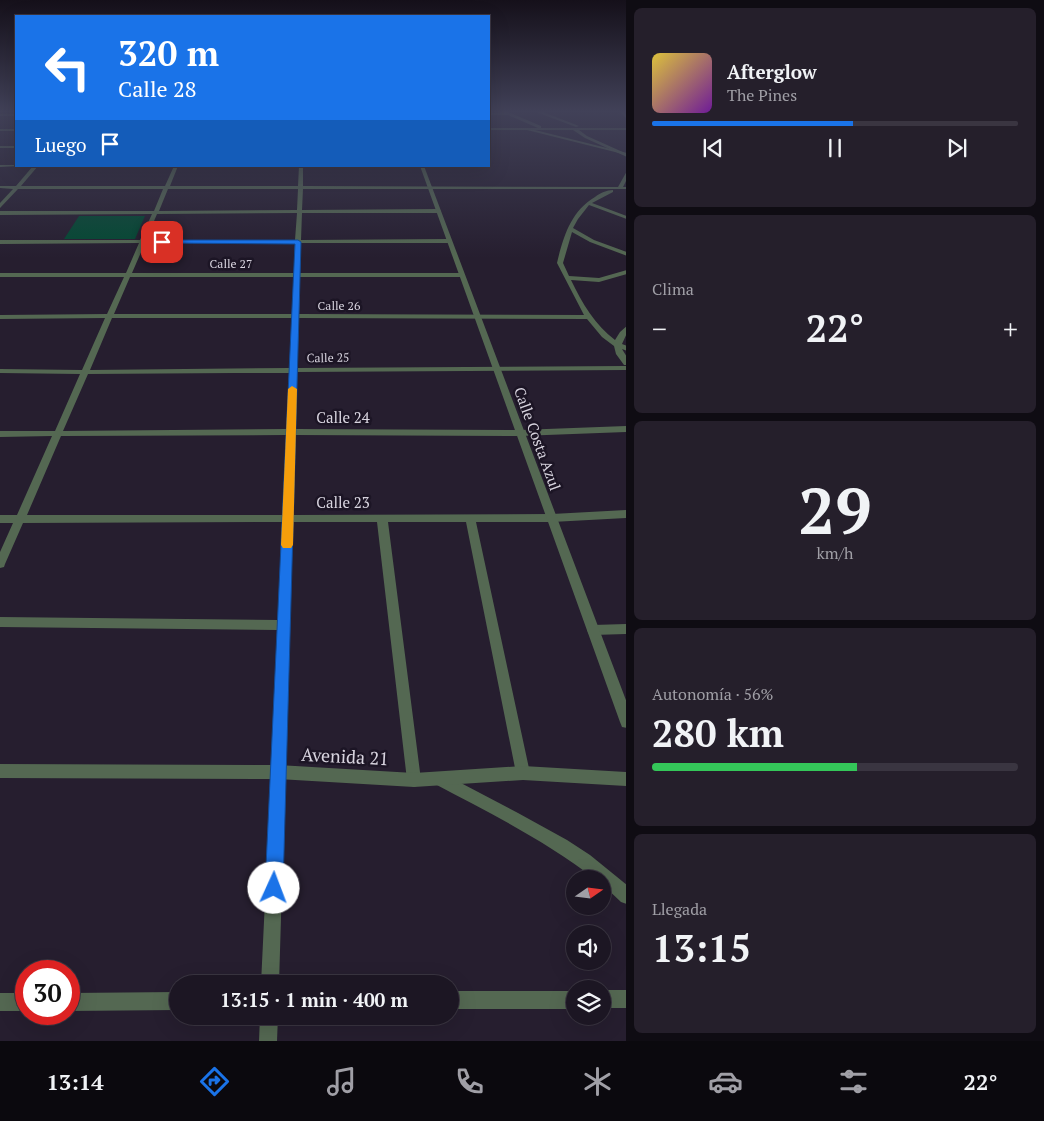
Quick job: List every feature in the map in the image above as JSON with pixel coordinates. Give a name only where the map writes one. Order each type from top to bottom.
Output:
[{"type":"street","points":[[0,166],[15,166]]},
{"type":"street","points":[[0,206],[35,167]]},
{"type":"street","points":[[0,564],[176,167]]},
{"type":"street","points":[[270,975],[301,167]]},
{"type":"street","name":"Calle Costa Azul","points":[[422,167],[626,722]]},
{"type":"street","points":[[620,188],[626,172]]},
{"type":"street","points":[[0,187],[430,187],[620,188],[626,190]]},
{"type":"street","points":[[620,188],[598,195],[577,213],[560,264],[588,318],[616,346],[626,363]]},
{"type":"street","points":[[588,203],[626,218]]},
{"type":"street","points":[[0,213],[438,211]]},
{"type":"street","points":[[571,229],[592,241],[626,254]]},
{"type":"street","points":[[0,242],[449,241]]},
{"type":"street","points":[[567,278],[599,280],[626,272]]},
{"type":"street","name":"Calle 27","points":[[0,275],[462,275]]},
{"type":"street","name":"Calle 26","points":[[0,317],[588,318]]},
{"type":"street","points":[[616,346],[618,338],[626,328]]},
{"type":"street","points":[[616,346],[626,349]]},
{"type":"street","name":"Calle 25","points":[[0,371],[293,370],[495,366],[626,368]]},
{"type":"street","name":"Calle 24","points":[[0,434],[520,433],[626,429]]},
{"type":"street","name":"Calle 23","points":[[0,519],[552,518],[626,514]]},
{"type":"street","points":[[382,518],[414,780]]},
{"type":"street","points":[[470,518],[523,773]]},
{"type":"street","points":[[0,622],[284,625]]},
{"type":"street","points":[[592,630],[626,629]]},
{"type":"street","name":"Avenida 21","points":[[0,771],[278,772],[414,780],[523,773],[626,779]]},
{"type":"street","points":[[438,778],[548,837],[590,864],[626,896]]},
{"type":"street","points":[[611,999],[626,999]]},
{"type":"street","points":[[459,1000],[566,1000]]},
{"type":"street","points":[[0,1002],[15,1002]]},
{"type":"street","points":[[80,1002],[169,1002]]},
{"type":"street","points":[[268,1041],[269,1025]]},
{"type":"green space","points":[[79,216],[145,216],[135,239],[64,239]]},
{"type":"slow traffic","points":[[287,545],[292,389]]},
{"type":"route","points":[[162,242],[298,242],[274,888]]}]
